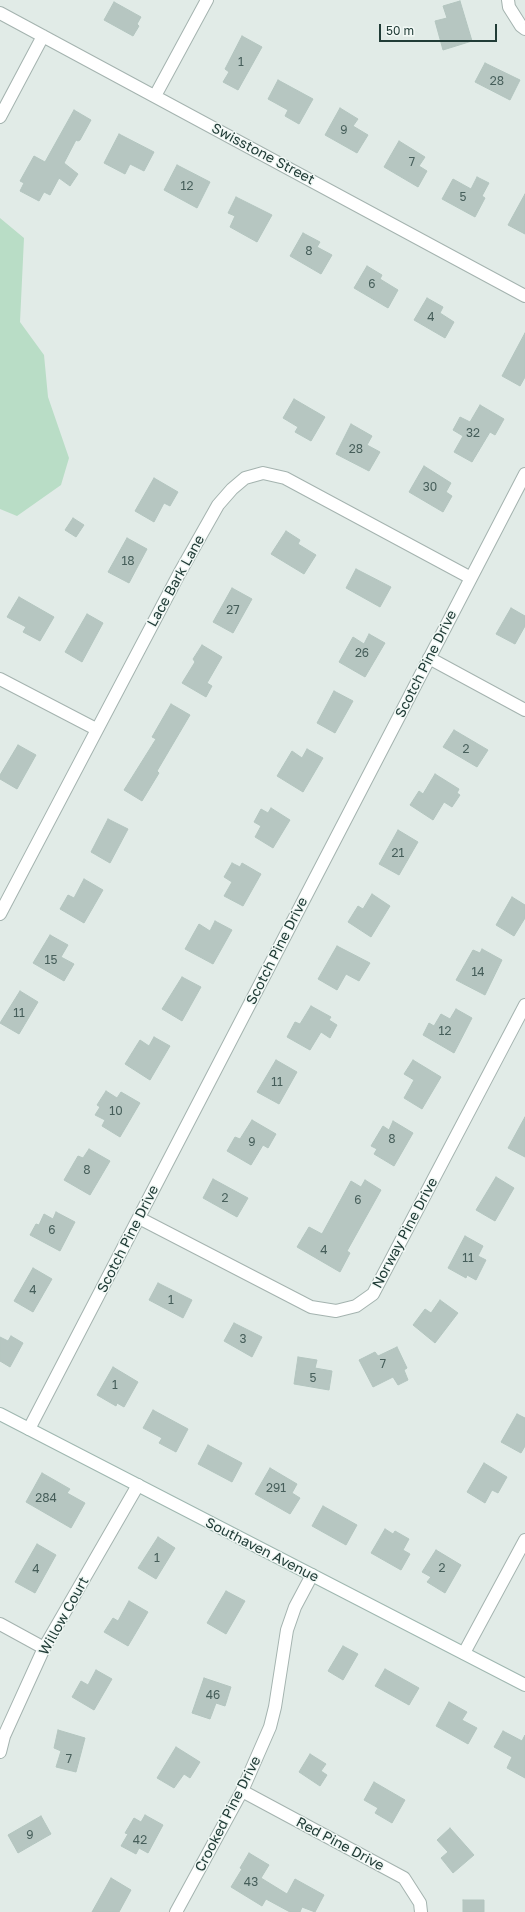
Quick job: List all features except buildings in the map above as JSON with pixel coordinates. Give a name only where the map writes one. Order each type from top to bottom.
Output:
[{"type":"street","points":[[155,96],[207,0]]},
{"type":"street","points":[[508,0],[509,7],[520,26],[525,29]]},
{"type":"street","name":"Swisstone Street","points":[[0,13],[525,296]]},
{"type":"street","points":[[0,117],[43,36]]},
{"type":"street","name":"Lace Bark Lane","points":[[0,914],[96,729],[179,574],[218,505],[232,489],[245,478],[263,473],[285,478],[471,578]]},
{"type":"street","name":"Scotch Pine Drive","points":[[29,1429],[525,474]]},
{"type":"street","points":[[429,658],[525,710]]},
{"type":"street","points":[[0,678],[96,729]]},
{"type":"street","name":"Norway Pine Drive","points":[[139,1218],[311,1308],[336,1311],[356,1306],[373,1294],[525,1005]]},
{"type":"street","name":"Southaven Avenue","points":[[0,1414],[525,1685]]},
{"type":"street","name":"Willow Court","points":[[0,1752],[4,1736],[44,1648],[138,1485]]},
{"type":"street","points":[[464,1654],[525,1540]]},
{"type":"street","name":"Crooked Pine Drive","points":[[176,1912],[242,1791],[272,1720],[287,1630],[295,1606],[312,1575]]},
{"type":"street","points":[[0,1624],[44,1648]]},
{"type":"street","name":"Red Pine Drive","points":[[242,1791],[404,1878],[420,1903],[421,1912]]},
{"type":"green space","points":[[0,218],[24,238],[20,322],[44,355],[48,397],[69,458],[61,485],[17,516],[0,509]]}]
